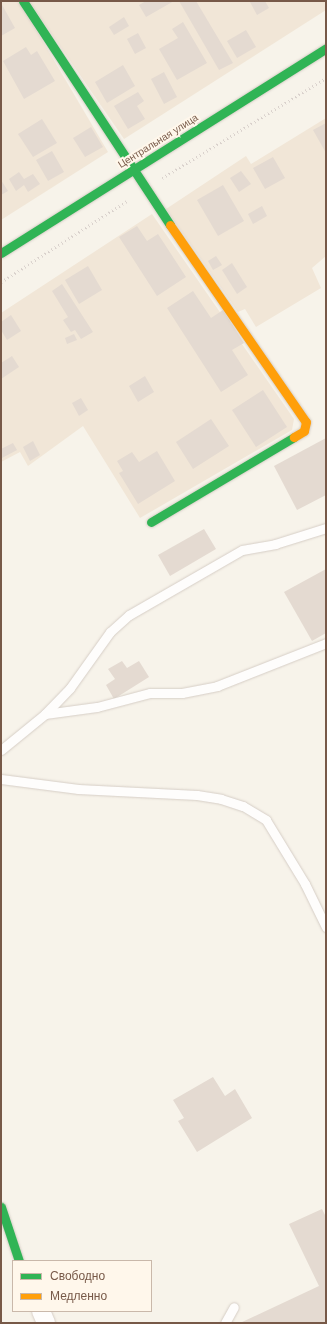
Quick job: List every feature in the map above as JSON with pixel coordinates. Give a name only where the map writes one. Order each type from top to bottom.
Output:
[{"type":"street","points":[[23,1],[132,170],[306,422],[304,431],[151,522]]},
{"type":"street","name":"Центральная улица","points":[[1,252],[326,48]]},
{"type":"street","points":[[1,1207],[19,1260]]},
{"type":"street","points":[[41,1312],[46,1323]]},
{"type":"lane","points":[[1,750],[45,714],[70,688],[110,632],[129,615],[242,550],[275,544],[326,528]]},
{"type":"lane","points":[[45,714],[97,707],[150,694],[182,693],[216,686],[326,643]]},
{"type":"lane","points":[[1,779],[78,789],[197,795],[221,799],[243,806],[266,820],[305,884],[326,926]]},
{"type":"lane","points":[[225,1323],[234,1307]]},
{"type":"shaded area","points":[[1,1],[19,1],[108,152],[1,220]]},
{"type":"shaded area","points":[[29,1],[326,1],[326,10],[124,139]]},
{"type":"shaded area","points":[[326,118],[326,256],[312,268],[321,288],[256,327],[245,309],[238,312],[166,209],[246,156],[251,164]]},
{"type":"shaded area","points":[[152,214],[294,419],[292,430],[140,518],[83,426],[28,466],[20,452],[1,462],[1,313]]},
{"type":"building","points":[[146,1],[174,1],[146,17],[139,5]]},
{"type":"building","points":[[179,1],[196,1],[233,63],[219,70]]},
{"type":"building","points":[[265,1],[269,8],[257,15],[250,2]]},
{"type":"building","points":[[1,3],[15,28],[1,36]]},
{"type":"building","points":[[124,17],[129,26],[114,35],[109,27]]},
{"type":"building","points":[[183,22],[207,63],[177,80],[159,49],[178,38],[172,29]]},
{"type":"building","points":[[246,30],[256,47],[237,58],[227,41]]},
{"type":"building","points":[[138,33],[146,48],[135,54],[127,39]]},
{"type":"building","points":[[26,47],[31,55],[37,51],[55,81],[24,99],[3,61]]},
{"type":"building","points":[[123,65],[135,86],[107,103],[95,82]]},
{"type":"building","points":[[164,72],[177,97],[164,104],[151,79]]},
{"type":"building","points":[[138,92],[144,101],[137,106],[145,119],[128,129],[114,106]]},
{"type":"building","points":[[42,119],[57,143],[33,157],[18,134]]},
{"type":"building","points":[[326,123],[326,153],[313,130]]},
{"type":"building","points":[[91,127],[103,147],[85,157],[73,138]]},
{"type":"building","points":[[52,151],[64,172],[48,181],[36,160]]},
{"type":"building","points":[[273,157],[285,178],[265,189],[253,168]]},
{"type":"building","points":[[241,171],[251,184],[239,192],[230,178]]},
{"type":"building","points":[[19,172],[24,179],[33,174],[40,184],[28,192],[24,185],[16,191],[9,179]]},
{"type":"building","points":[[1,180],[8,191],[1,195]]},
{"type":"building","points":[[223,185],[244,221],[218,236],[197,200]]},
{"type":"building","points":[[262,206],[267,216],[253,224],[248,214]]},
{"type":"building","points":[[137,226],[147,241],[158,234],[186,277],[157,296],[119,237]]},
{"type":"building","points":[[216,256],[222,265],[213,270],[208,261]]},
{"type":"building","points":[[232,263],[247,287],[237,294],[222,270]]},
{"type":"building","points":[[88,266],[102,290],[79,304],[65,280]]},
{"type":"building","points":[[62,284],[93,332],[81,339],[75,330],[71,332],[63,320],[68,317],[52,291]]},
{"type":"building","points":[[193,291],[211,318],[223,310],[244,343],[232,350],[248,375],[221,392],[167,308]]},
{"type":"building","points":[[11,315],[21,331],[7,340],[1,330],[1,322]]},
{"type":"building","points":[[74,334],[77,340],[67,344],[65,338]]},
{"type":"building","points":[[12,356],[19,367],[1,379],[1,363]]},
{"type":"building","points":[[145,376],[154,392],[138,402],[129,386]]},
{"type":"building","points":[[263,390],[287,427],[256,447],[232,410]]},
{"type":"building","points":[[81,398],[88,410],[79,416],[72,403]]},
{"type":"building","points":[[211,419],[229,446],[193,469],[176,442]]},
{"type":"building","points":[[326,438],[326,495],[297,510],[274,466]]},
{"type":"building","points":[[33,441],[40,455],[30,461],[23,447]]},
{"type":"building","points":[[13,443],[17,450],[2,458],[1,449]]},
{"type":"building","points":[[157,451],[175,481],[138,504],[119,473],[123,471],[117,461],[132,452],[139,462]]},
{"type":"building","points":[[204,529],[216,549],[170,576],[158,555]]},
{"type":"building","points":[[326,569],[326,633],[312,641],[284,592]]},
{"type":"building","points":[[122,661],[127,668],[139,661],[149,677],[114,699],[106,685],[115,679],[108,669]]},
{"type":"building","points":[[213,1077],[225,1096],[235,1089],[252,1118],[197,1152],[178,1121],[184,1118],[173,1100]]},
{"type":"building","points":[[322,1209],[326,1217],[326,1323],[240,1323],[319,1286],[289,1224]]},
{"type":"traffic: fast","points":[[23,1],[170,225]]},
{"type":"traffic: fast","points":[[1,253],[326,48]]},
{"type":"traffic: fast","points":[[151,522],[294,437]]},
{"type":"traffic: fast","points":[[1,1207],[19,1260]]},
{"type":"traffic: slow","points":[[170,225],[306,422],[304,431],[294,437]]}]
